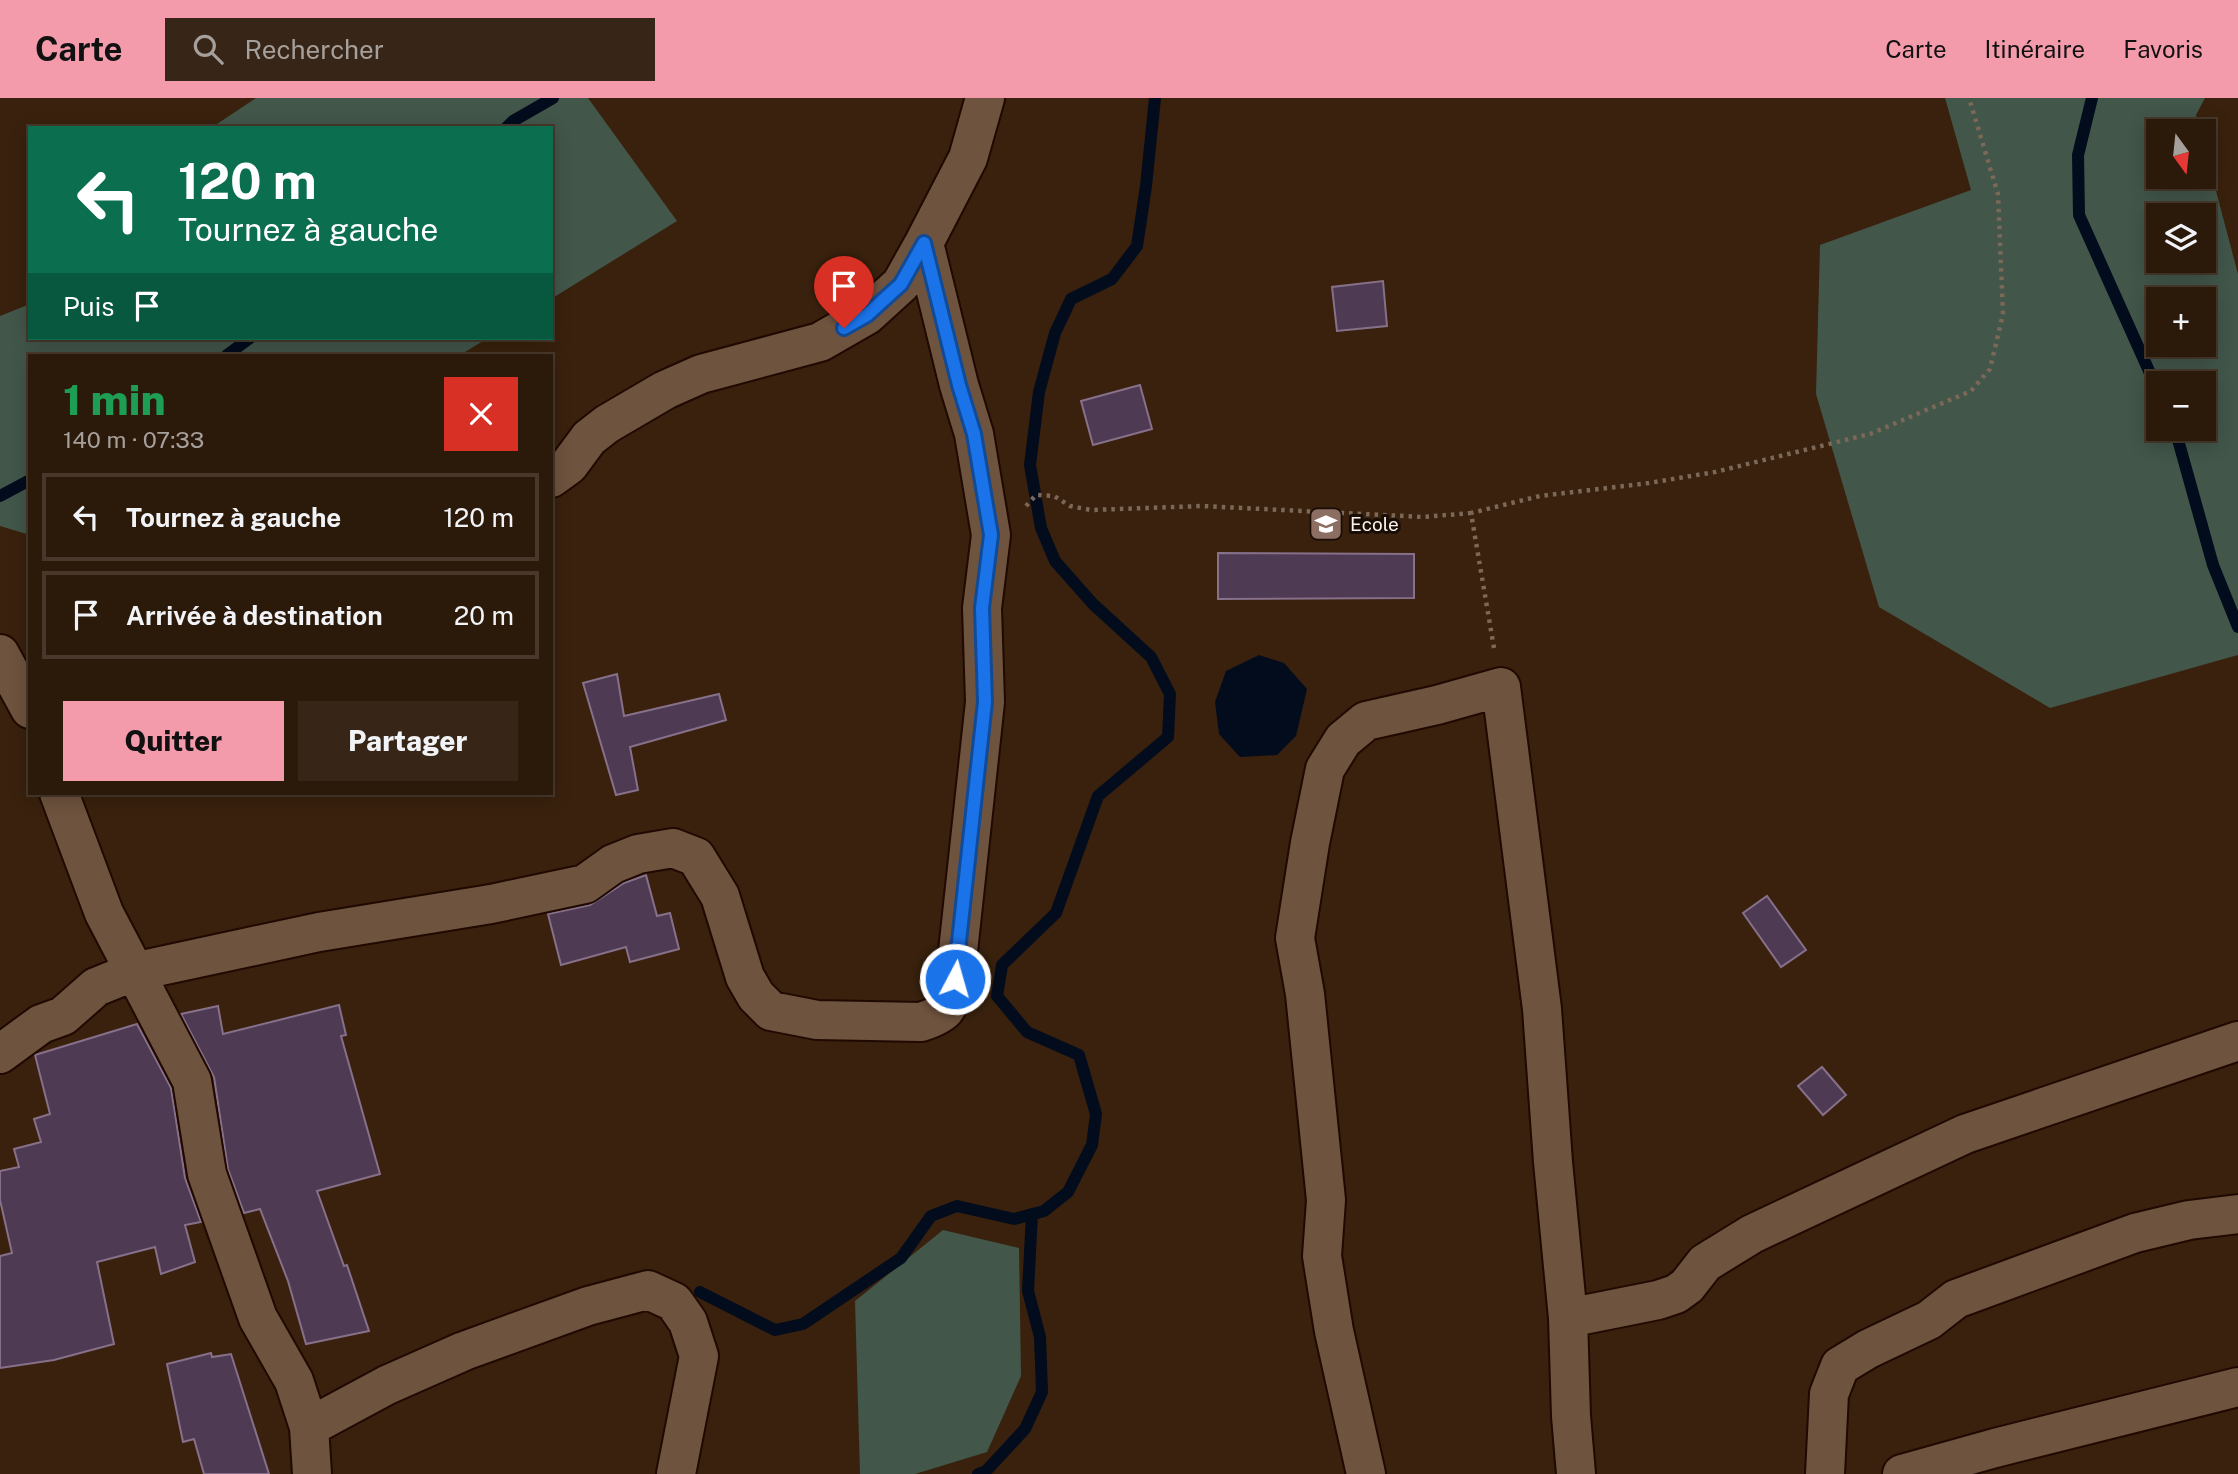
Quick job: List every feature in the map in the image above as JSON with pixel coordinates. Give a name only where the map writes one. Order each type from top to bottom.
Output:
[{"type":"street","points":[[553,477],[569,465],[589,438],[607,424],[665,390],[701,374],[820,342],[867,315],[901,284],[924,243],[968,158],[985,98]]},
{"type":"street","points":[[0,1054],[41,1024],[62,1016],[96,987],[133,972],[319,932],[491,904],[585,884],[613,864],[638,854],[673,848],[696,856],[720,896],[745,977],[756,996],[771,1011],[817,1020],[920,1022],[936,1017],[948,1008],[955,979],[985,702],[982,608],[991,535],[974,434],[959,385],[924,243]]},
{"type":"street","points":[[0,654],[28,705]]},
{"type":"street","points":[[1366,1474],[1334,1331],[1322,1256],[1326,1200],[1304,993],[1295,938],[1310,844],[1325,769],[1343,740],[1366,721],[1501,687],[1542,1009],[1568,1318],[1576,1474]]},
{"type":"street","points":[[60,795],[104,913],[192,1082],[207,1174],[258,1318],[294,1381],[309,1427],[312,1474]]},
{"type":"street","points":[[1568,1318],[1676,1294],[1688,1286],[1705,1263],[1752,1234],[1965,1135],[2238,1041]]},
{"type":"street","points":[[1825,1474],[1829,1394],[1840,1366],[1868,1349],[1929,1320],[1956,1299],[2135,1233],[2189,1220],[2238,1214]]},
{"type":"street","points":[[309,1427],[387,1385],[464,1352],[588,1306],[648,1290],[674,1302],[688,1322],[699,1356],[676,1474]]},
{"type":"street","points":[[1902,1474],[2238,1387]]},
{"type":"path","points":[[991,535],[1011,530],[1036,495],[1054,496],[1070,506],[1091,510],[1202,506],[1423,517],[1471,513],[1540,496],[1649,483],[1754,463],[1870,434],[1971,391],[1990,369],[2003,314],[1998,194],[1969,98]]},
{"type":"path","points":[[1471,513],[1501,687]]},
{"type":"green space","points":[[256,98],[588,98],[677,221],[553,298],[553,126],[214,126]]},
{"type":"green space","points":[[1945,98],[2205,98],[2196,115],[2197,119],[2146,119],[2146,189],[2215,189],[2238,274],[2238,655],[2050,708],[1879,607],[1816,394],[1820,245],[1971,190]]},
{"type":"green space","points":[[28,305],[28,340],[485,340],[462,354],[28,354],[28,534],[0,526],[0,316]]},
{"type":"green space","points":[[943,1230],[1019,1248],[1021,1376],[987,1452],[915,1474],[860,1474],[855,1301]]},
{"type":"water","points":[[1259,655],[1284,663],[1307,689],[1296,736],[1277,755],[1240,757],[1219,734],[1215,702],[1226,671]]},
{"type":"building","points":[[1383,281],[1387,326],[1337,331],[1332,287]]},
{"type":"building","points":[[1140,385],[1152,429],[1093,445],[1081,401]]},
{"type":"building","points":[[1218,553],[1414,554],[1414,598],[1218,599]]},
{"type":"building","points":[[617,674],[624,716],[719,694],[726,720],[630,747],[638,790],[616,795],[583,683]]},
{"type":"building","points":[[646,875],[657,916],[670,913],[679,949],[630,962],[626,947],[561,965],[548,914],[590,905],[624,883]]},
{"type":"building","points":[[1767,896],[1806,950],[1781,967],[1743,913]]},
{"type":"building","points":[[339,1005],[346,1035],[341,1036],[380,1174],[317,1191],[344,1266],[347,1265],[369,1331],[306,1344],[288,1281],[260,1209],[244,1213],[228,1169],[214,1077],[181,1014],[218,1006],[223,1034]]},
{"type":"building","points":[[137,1024],[171,1088],[185,1178],[201,1222],[185,1225],[195,1262],[161,1274],[155,1247],[97,1262],[114,1344],[54,1360],[0,1368],[0,1256],[12,1253],[0,1200],[0,1171],[19,1167],[14,1149],[41,1142],[34,1119],[50,1114],[35,1055]]},
{"type":"building","points":[[1822,1067],[1846,1095],[1823,1115],[1798,1086]]},
{"type":"building","points":[[211,1353],[212,1357],[231,1354],[269,1474],[204,1474],[194,1439],[183,1442],[167,1364]]},
{"type":"waterway","points":[[508,126],[553,98]]},
{"type":"waterway","points":[[700,1292],[775,1330],[803,1324],[901,1258],[931,1216],[957,1206],[1014,1219],[1044,1211],[1068,1192],[1092,1145],[1096,1114],[1079,1055],[1027,1032],[997,996],[1002,965],[1056,913],[1098,796],[1168,737],[1170,694],[1151,657],[1093,604],[1055,561],[1041,528],[1030,465],[1039,392],[1055,333],[1071,299],[1112,279],[1137,246],[1155,98]]},
{"type":"waterway","points":[[2092,98],[2078,155],[2079,215],[2149,371]]},
{"type":"waterway","points":[[228,354],[247,340]]},
{"type":"waterway","points":[[2178,441],[2213,565],[2238,627]]},
{"type":"waterway","points":[[0,496],[28,481]]},
{"type":"waterway","points":[[978,1474],[986,1471],[1025,1429],[1042,1392],[1040,1337],[1028,1291],[1032,1214]]},
{"type":"place","name":"Ecole","points":[[1326,524]]},
{"type":"route","points":[[844,328],[867,315],[901,284],[924,243],[959,385],[974,434],[991,535],[982,608],[985,702],[955,979]]}]
